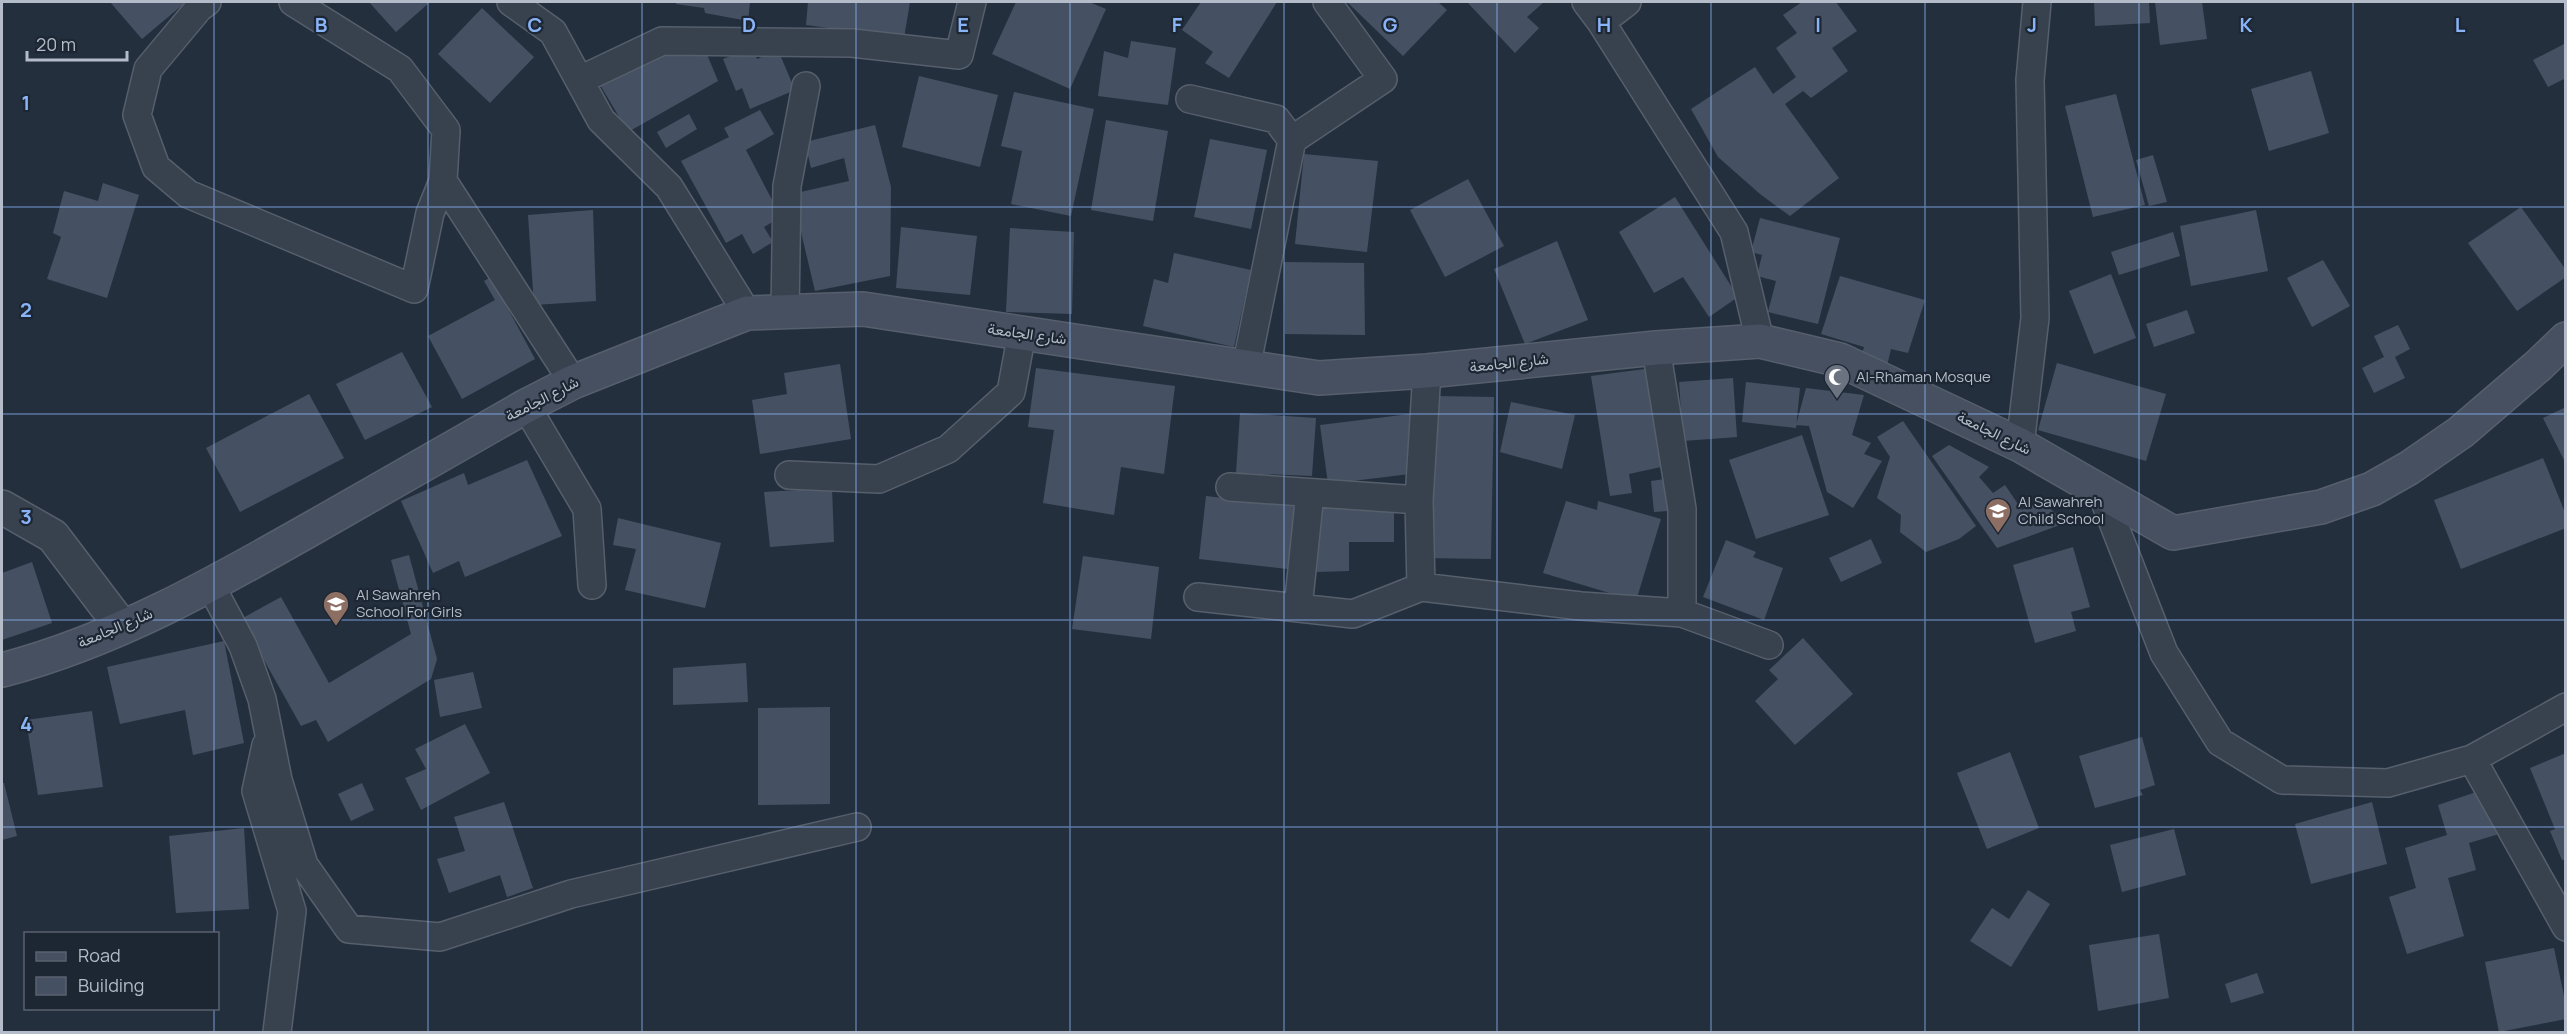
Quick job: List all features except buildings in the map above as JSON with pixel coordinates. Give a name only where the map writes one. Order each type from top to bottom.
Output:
[{"type":"main road","name":"شارع الجامعة","points":[[2,670],[34,661],[122,627],[211,586],[526,406],[573,382],[747,313],[863,309],[1319,378],[1427,371],[1656,348],[1760,341],[1840,360],[2020,444],[2173,533],[2321,507],[2372,489],[2409,468],[2461,432],[2539,365],[2565,339]]},
{"type":"street","points":[[207,2],[199,8],[148,69],[137,115],[156,167],[188,194],[414,289],[429,213],[443,181],[446,130],[399,69],[294,2]]},
{"type":"street","points":[[511,2],[553,32],[601,120],[669,187],[747,313]]},
{"type":"street","points":[[580,80],[662,41],[852,43],[959,55],[972,2]]},
{"type":"street","points":[[1246,368],[1292,140],[1383,79],[1327,2]]},
{"type":"street","points":[[1627,2],[1593,12],[1734,232],[1760,341]]},
{"type":"street","points":[[2020,444],[2035,318],[2030,80],[2037,2]]},
{"type":"street","points":[[785,312],[787,186],[806,86]]},
{"type":"street","points":[[1190,99],[1276,119],[1292,140]]},
{"type":"street","points":[[443,181],[573,382]]},
{"type":"street","points":[[789,475],[879,479],[948,449],[1011,392],[1022,333]]},
{"type":"street","points":[[1656,348],[1682,509],[1682,613]]},
{"type":"street","points":[[1421,587],[1419,500],[1427,371]]},
{"type":"street","points":[[526,406],[587,509],[592,585]]},
{"type":"street","points":[[1230,488],[1419,500]]},
{"type":"street","points":[[2100,489],[2164,653],[2220,742],[2282,780],[2388,783],[2472,759],[2565,707]]},
{"type":"street","points":[[1298,608],[1310,493]]},
{"type":"street","points":[[2,507],[52,536],[122,627]]},
{"type":"street","points":[[211,586],[243,646],[262,699],[278,780],[304,865],[349,929],[440,937],[571,894],[858,827]]},
{"type":"street","points":[[1198,597],[1353,614],[1421,587],[1581,606],[1682,613],[1769,645]]},
{"type":"street","points":[[268,732],[256,791],[292,911],[277,1032]]},
{"type":"street","points":[[2472,759],[2565,927]]},
{"type":"place","name":"Al-Rhaman Mosque","points":[[1837,400]]},
{"type":"place","name":"Al Sawahreh Child School","points":[[1998,534]]},
{"type":"place","name":"Al Sawahreh School For Girls","points":[[336,627]]}]
